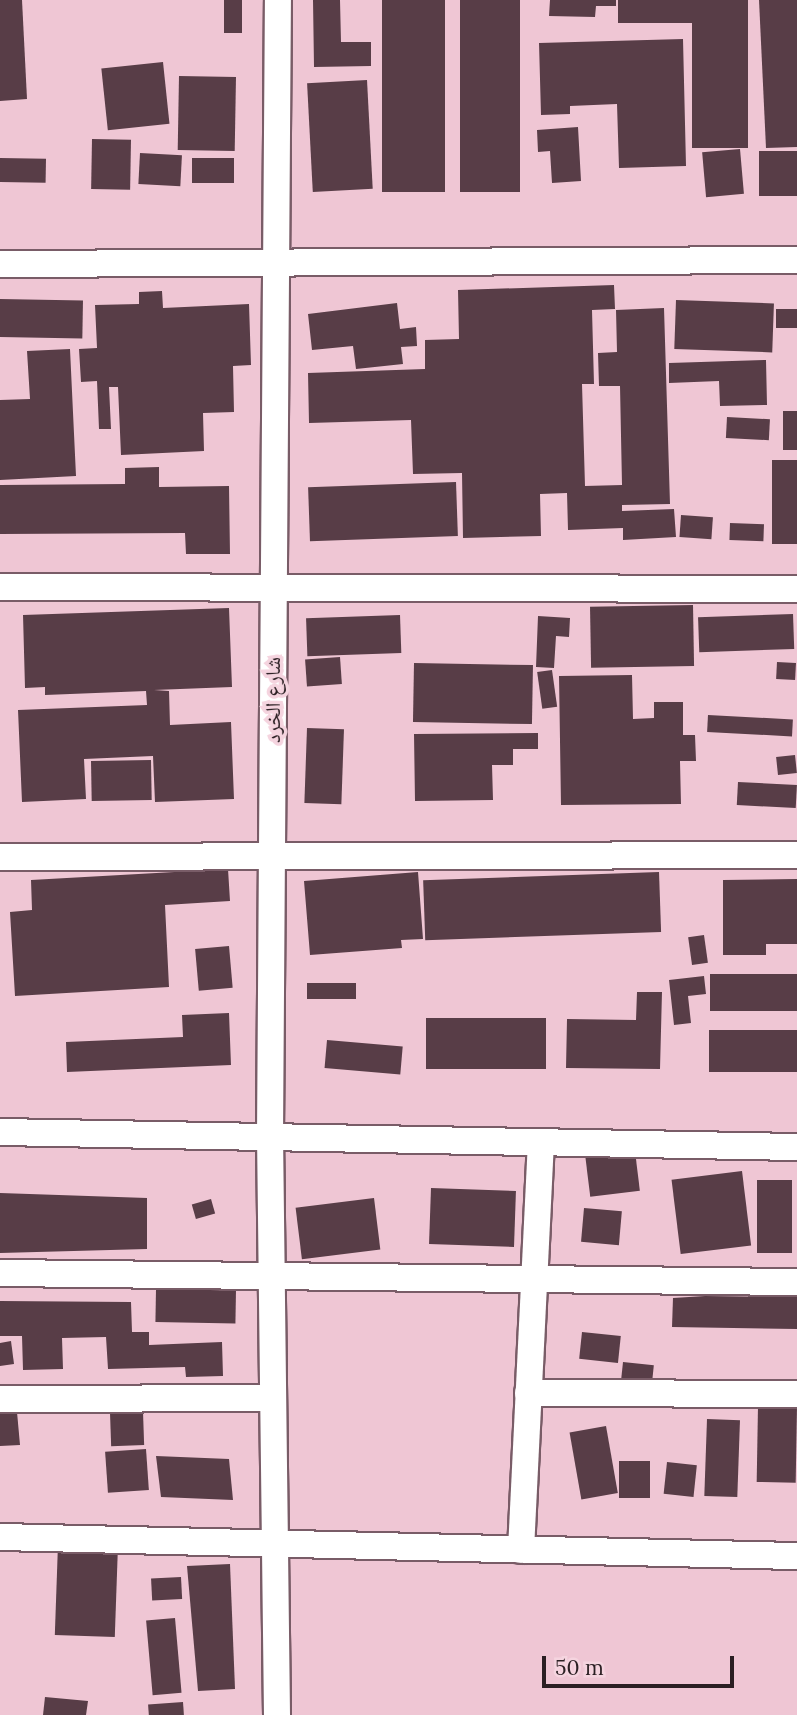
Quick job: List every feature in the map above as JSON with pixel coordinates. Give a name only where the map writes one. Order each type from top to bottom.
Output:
[{"type":"street","name":"شارع الخرد","points":[[277,1715],[270,1136],[278,0]]},
{"type":"street","points":[[0,264],[797,260]]},
{"type":"street","points":[[0,587],[797,589]]},
{"type":"street","points":[[0,857],[272,854],[797,855]]},
{"type":"street","points":[[0,1132],[797,1147]]},
{"type":"street","points":[[521,1550],[541,1142]]},
{"type":"street","points":[[0,1273],[272,1273],[797,1282]]},
{"type":"street","points":[[528,1393],[797,1394]]},
{"type":"street","points":[[0,1399],[273,1398]]},
{"type":"street","points":[[0,1538],[275,1540],[521,1550],[797,1556]]},
{"type":"shaded area","points":[[0,0],[797,0],[797,1715],[0,1715]]},
{"type":"building","points":[[0,0],[22,0],[27,99],[0,101]]},
{"type":"building","points":[[224,0],[242,0],[242,33],[224,33]]},
{"type":"building","points":[[313,0],[340,0],[341,42],[371,42],[371,66],[314,67]]},
{"type":"building","points":[[382,0],[445,0],[445,192],[382,192]]},
{"type":"building","points":[[460,0],[520,0],[520,192],[460,192]]},
{"type":"building","points":[[550,0],[616,0],[616,6],[596,6],[595,17],[549,16]]},
{"type":"building","points":[[618,0],[748,0],[748,148],[692,148],[692,23],[618,23]]},
{"type":"building","points":[[759,0],[797,0],[797,147],[766,148]]},
{"type":"building","points":[[683,39],[686,166],[619,168],[617,104],[570,106],[570,114],[541,115],[539,43]]},
{"type":"building","points":[[163,62],[169,124],[108,130],[101,68]]},
{"type":"building","points":[[179,76],[236,77],[235,151],[178,150]]},
{"type":"building","points":[[367,80],[373,189],[313,192],[307,83]]},
{"type":"building","points":[[578,127],[581,181],[552,183],[550,151],[538,152],[537,130]]},
{"type":"building","points":[[92,139],[131,140],[130,190],[91,189]]},
{"type":"building","points":[[740,149],[744,194],[706,197],[702,152]]},
{"type":"building","points":[[759,151],[797,151],[797,196],[759,196]]},
{"type":"building","points":[[140,153],[182,155],[180,186],[138,184]]},
{"type":"building","points":[[0,158],[46,159],[46,183],[0,182]]},
{"type":"building","points":[[192,158],[234,158],[234,183],[192,183]]},
{"type":"building","points":[[614,285],[615,309],[592,310],[594,384],[582,384],[585,486],[622,485],[620,386],[599,386],[598,353],[617,352],[616,310],[664,308],[670,504],[622,505],[622,511],[674,509],[676,537],[623,540],[623,528],[568,530],[567,493],[540,494],[541,536],[463,538],[462,473],[413,474],[411,420],[309,423],[308,373],[425,369],[425,340],[459,339],[458,290]]},
{"type":"building","points":[[162,291],[163,308],[249,304],[251,365],[233,366],[234,412],[203,413],[204,451],[121,455],[118,387],[109,387],[111,429],[99,429],[97,381],[81,382],[79,349],[97,348],[95,305],[139,304],[139,292]]},
{"type":"building","points":[[0,299],[83,300],[82,338],[0,337]]},
{"type":"building","points":[[676,300],[774,303],[772,352],[674,349]]},
{"type":"building","points":[[397,303],[400,329],[416,327],[417,346],[401,347],[403,364],[356,369],[353,346],[312,350],[308,314]]},
{"type":"building","points":[[776,309],[797,309],[797,328],[776,328]]},
{"type":"building","points":[[70,349],[76,476],[0,480],[0,400],[30,399],[27,351]]},
{"type":"building","points":[[766,360],[767,405],[720,406],[719,381],[669,383],[669,363]]},
{"type":"building","points":[[783,411],[797,411],[797,450],[783,450]]},
{"type":"building","points":[[727,417],[770,419],[769,440],[726,438]]},
{"type":"building","points":[[772,460],[797,460],[797,544],[772,544]]},
{"type":"building","points":[[159,467],[159,487],[229,486],[230,554],[186,554],[185,533],[0,534],[0,485],[125,484],[125,468]]},
{"type":"building","points":[[456,482],[458,536],[310,541],[308,487]]},
{"type":"building","points":[[681,515],[713,517],[711,539],[679,537]]},
{"type":"building","points":[[730,523],[764,524],[763,541],[729,540]]},
{"type":"building","points":[[693,605],[694,666],[591,668],[590,607]]},
{"type":"building","points":[[229,608],[232,687],[154,690],[169,691],[170,725],[231,722],[234,799],[155,802],[153,756],[84,759],[86,799],[22,802],[18,710],[147,705],[146,691],[45,695],[45,687],[25,688],[23,615]]},
{"type":"building","points":[[793,614],[794,649],[699,652],[698,617]]},
{"type":"building","points":[[400,615],[401,653],[307,656],[306,618]]},
{"type":"building","points":[[538,616],[570,618],[569,637],[556,636],[554,668],[536,667]]},
{"type":"building","points":[[340,657],[342,684],[307,686],[305,659]]},
{"type":"building","points":[[777,662],[796,663],[795,680],[776,679]]},
{"type":"building","points":[[414,663],[533,665],[532,724],[413,722]]},
{"type":"building","points":[[552,670],[557,707],[542,709],[537,672]]},
{"type":"building","points":[[632,675],[633,719],[654,718],[654,702],[683,702],[683,735],[695,735],[696,761],[680,761],[681,804],[561,805],[559,676]]},
{"type":"building","points":[[708,715],[793,719],[792,736],[707,732]]},
{"type":"building","points":[[307,728],[344,729],[341,804],[304,803]]},
{"type":"building","points":[[538,733],[538,749],[513,749],[513,765],[492,765],[493,800],[415,801],[414,734]]},
{"type":"building","points":[[795,755],[797,773],[778,775],[776,757]]},
{"type":"building","points":[[151,760],[152,800],[92,801],[91,761]]},
{"type":"building","points":[[738,782],[797,785],[796,808],[737,805]]},
{"type":"building","points":[[228,869],[230,901],[165,905],[169,987],[15,996],[10,912],[32,910],[31,880]]},
{"type":"building","points":[[418,872],[423,939],[401,940],[402,948],[310,955],[304,881]]},
{"type":"building","points":[[659,872],[661,932],[425,940],[423,880]]},
{"type":"building","points":[[797,879],[797,944],[766,944],[766,955],[723,955],[723,880]]},
{"type":"building","points":[[704,935],[708,963],[692,965],[688,937]]},
{"type":"building","points":[[229,946],[233,988],[199,991],[195,949]]},
{"type":"building","points":[[710,974],[797,974],[797,1011],[710,1011]]},
{"type":"building","points":[[704,976],[706,994],[688,996],[691,1023],[674,1025],[669,980]]},
{"type":"building","points":[[307,983],[356,983],[356,999],[307,999]]},
{"type":"building","points":[[637,992],[662,992],[660,1069],[566,1068],[567,1019],[636,1020]]},
{"type":"building","points":[[229,1013],[231,1065],[67,1072],[66,1042],[183,1037],[182,1015]]},
{"type":"building","points":[[426,1018],[546,1018],[546,1069],[426,1069]]},
{"type":"building","points":[[709,1030],[797,1030],[797,1072],[709,1072]]},
{"type":"building","points":[[327,1040],[403,1047],[400,1075],[325,1068]]},
{"type":"building","points":[[635,1151],[640,1191],[590,1197],[585,1157]]},
{"type":"building","points":[[742,1171],[751,1245],[681,1254],[672,1180]]},
{"type":"building","points":[[757,1180],[792,1180],[792,1253],[757,1253]]},
{"type":"building","points":[[431,1188],[516,1191],[514,1247],[429,1244]]},
{"type":"building","points":[[0,1193],[147,1198],[147,1249],[0,1253]]},
{"type":"building","points":[[374,1198],[380,1250],[302,1259],[296,1208]]},
{"type":"building","points":[[211,1199],[215,1213],[196,1219],[192,1205]]},
{"type":"building","points":[[584,1208],[622,1211],[619,1245],[581,1242]]},
{"type":"building","points":[[156,1289],[236,1290],[235,1323],[155,1322]]},
{"type":"building","points":[[797,1297],[797,1329],[672,1327],[673,1298]]},
{"type":"building","points":[[0,1301],[131,1302],[132,1332],[149,1332],[149,1345],[222,1342],[223,1376],[186,1377],[185,1367],[108,1369],[106,1337],[62,1338],[63,1369],[23,1370],[22,1336],[0,1336]]},
{"type":"building","points":[[582,1332],[621,1336],[618,1363],[579,1359]]},
{"type":"building","points":[[11,1341],[14,1364],[0,1366],[0,1343]]},
{"type":"building","points":[[623,1362],[654,1365],[652,1381],[621,1378]]},
{"type":"building","points":[[758,1406],[797,1407],[796,1483],[757,1482]]},
{"type":"building","points":[[17,1412],[20,1445],[0,1446],[0,1414]]},
{"type":"building","points":[[143,1412],[144,1445],[111,1446],[110,1413]]},
{"type":"building","points":[[707,1419],[740,1420],[737,1497],[704,1496]]},
{"type":"building","points":[[606,1426],[618,1493],[581,1499],[570,1432]]},
{"type":"building","points":[[146,1449],[149,1490],[108,1493],[105,1452]]},
{"type":"building","points":[[156,1456],[229,1459],[233,1500],[161,1497]]},
{"type":"building","points":[[619,1461],[650,1461],[650,1498],[619,1498]]},
{"type":"building","points":[[667,1462],[697,1465],[693,1497],[664,1494]]},
{"type":"building","points":[[58,1544],[118,1546],[115,1637],[55,1635]]},
{"type":"building","points":[[230,1564],[235,1689],[198,1691],[187,1566]]},
{"type":"building","points":[[181,1577],[182,1599],[152,1601],[151,1579]]},
{"type":"building","points":[[175,1618],[182,1693],[153,1695],[146,1621]]},
{"type":"building","points":[[45,1697],[88,1701],[86,1715],[43,1715]]},
{"type":"building","points":[[183,1702],[184,1715],[149,1715],[148,1704]]}]
